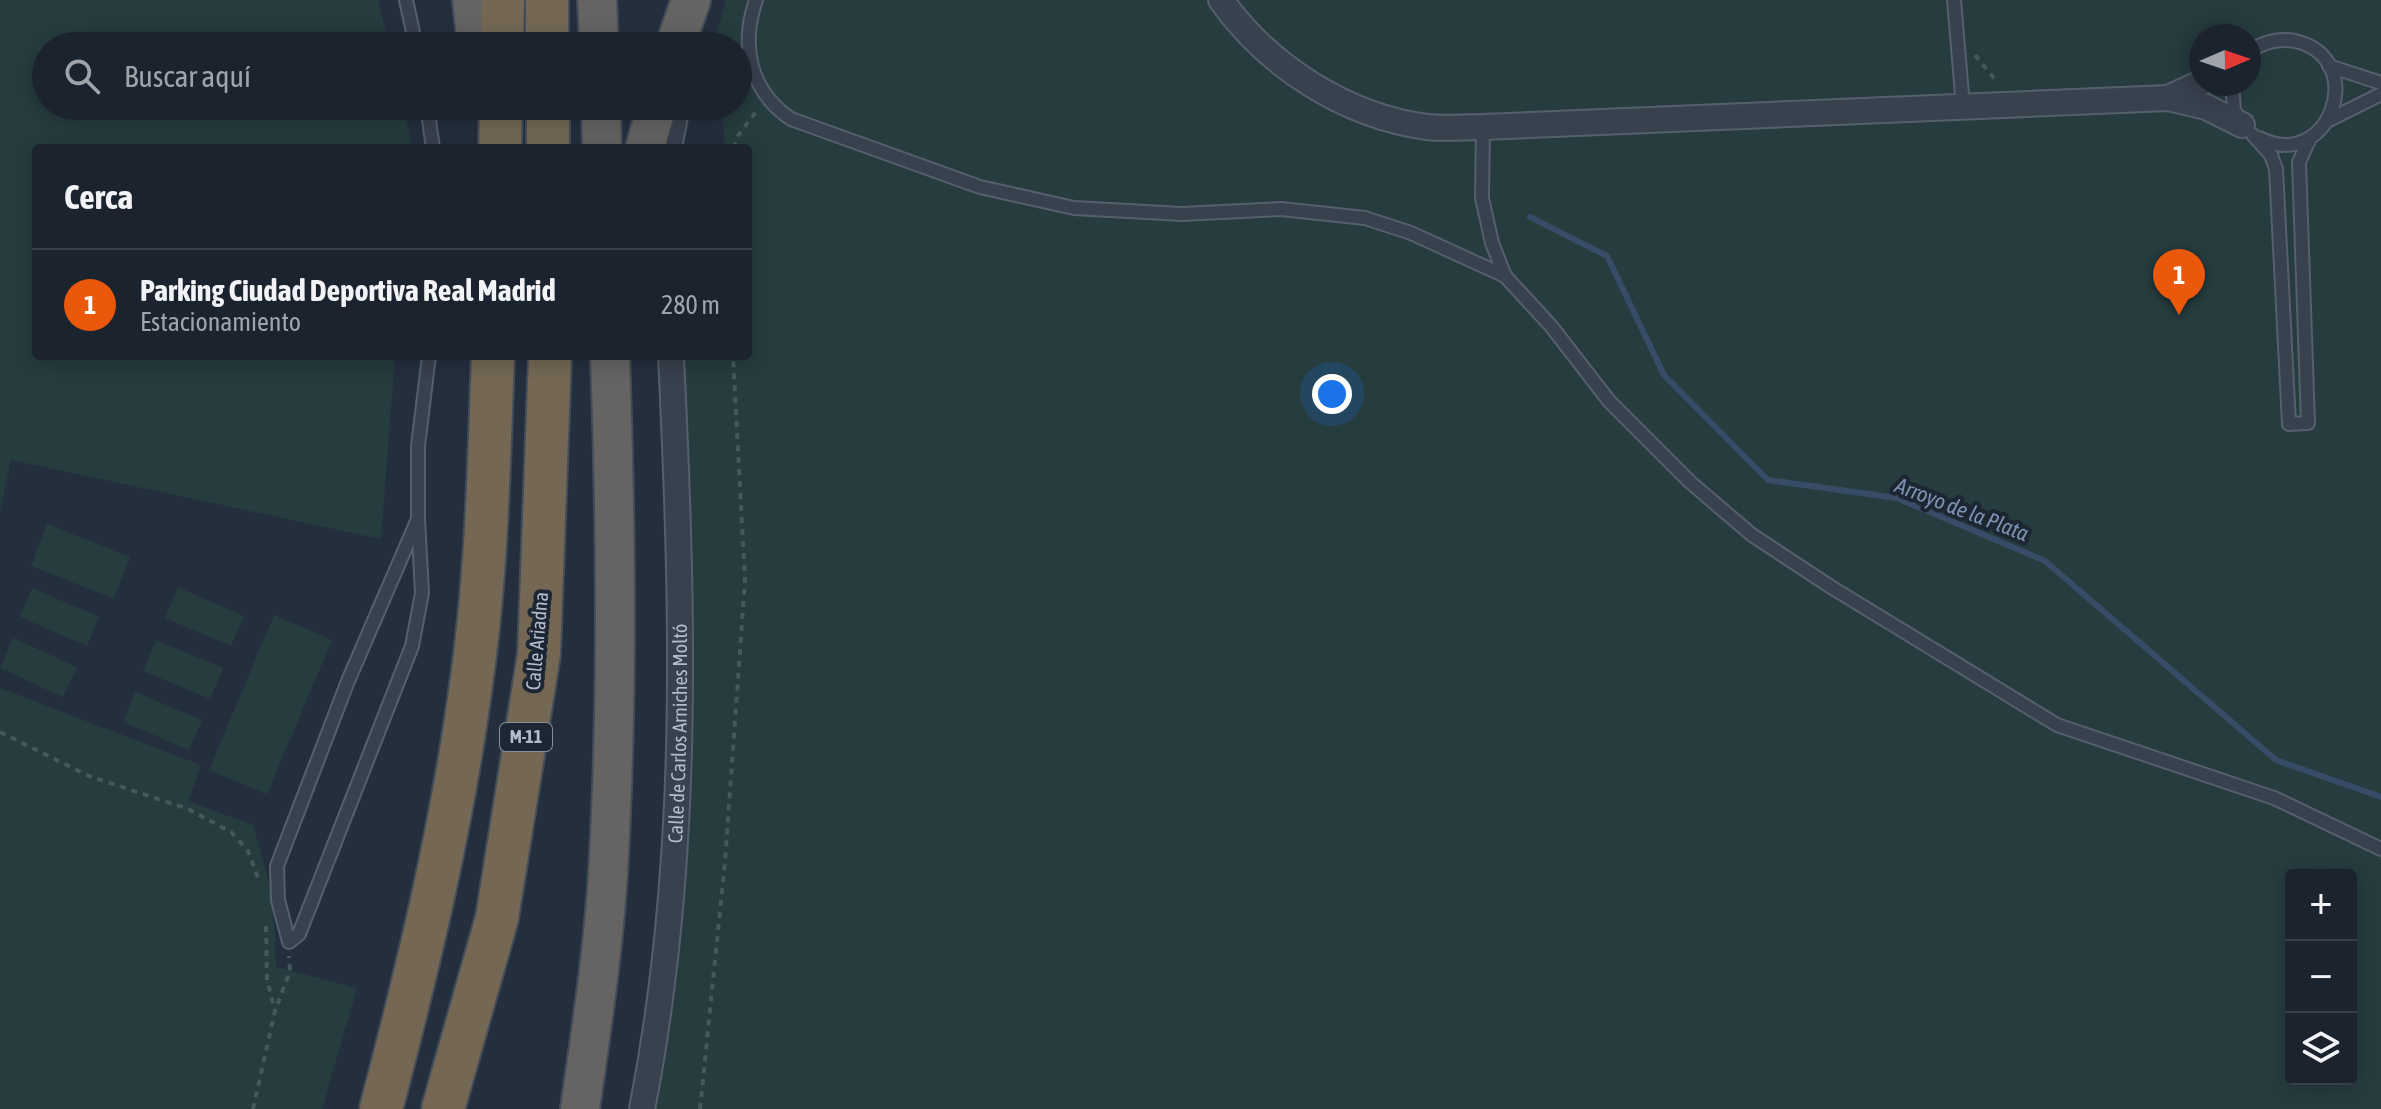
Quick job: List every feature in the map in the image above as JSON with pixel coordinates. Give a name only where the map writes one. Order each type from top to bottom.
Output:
[{"type":"highway","points":[[472,0],[475,32]]},
{"type":"highway","points":[[502,32],[503,0]]},
{"type":"highway","points":[[547,0],[547,32]]},
{"type":"highway","points":[[597,0],[598,32]]},
{"type":"highway","points":[[680,32],[691,0]]},
{"type":"highway","points":[[487,120],[490,144]]},
{"type":"highway","points":[[500,144],[501,120]]},
{"type":"highway","points":[[548,120],[548,144]]},
{"type":"highway","points":[[601,120],[602,144]]},
{"type":"highway","points":[[646,144],[653,120]]},
{"type":"highway","points":[[381,1109],[421,957],[450,824],[473,671],[483,578],[493,360]]},
{"type":"highway","name":"Calle Ariadna","points":[[443,1109],[497,918],[539,654],[550,360]]},
{"type":"highway","points":[[580,1109],[598,984],[609,858],[615,697],[610,360]]},
{"type":"highway","points":[[612,411],[618,360]]},
{"type":"street","points":[[698,32],[707,0]]},
{"type":"street","points":[[1221,0],[1240,27],[1302,80],[1360,110],[1427,127],[2168,98],[2206,107],[2248,130]]},
{"type":"street","points":[[2168,98],[2189,88]]},
{"type":"street","points":[[670,144],[674,120]]},
{"type":"street","name":"Calle de Carlos Arniches Moltó","points":[[642,1109],[680,809],[680,545],[671,360]]},
{"type":"lane","points":[[406,0],[413,32]]},
{"type":"lane","points":[[749,32],[756,0]]},
{"type":"lane","points":[[1954,0],[1963,106]]},
{"type":"lane","points":[[2261,46],[2269,41],[2286,39],[2304,43],[2329,66],[2381,83]]},
{"type":"lane","points":[[2327,121],[2336,94],[2329,66]]},
{"type":"lane","points":[[752,67],[767,97],[791,119],[980,187],[1074,208],[1182,214],[1281,209],[1365,218],[1411,233],[1505,276]]},
{"type":"lane","points":[[2233,96],[2234,110],[2271,155],[2276,169],[2289,424],[2308,423],[2299,162],[2310,138],[2327,121],[2381,94]]},
{"type":"lane","points":[[429,120],[432,144]]},
{"type":"lane","points":[[1483,127],[1482,198],[1492,243],[1505,276],[1551,326],[1609,401],[1690,482],[1752,535],[2057,725],[2274,798],[2381,849]]},
{"type":"lane","points":[[2248,130],[2281,145],[2310,138]]},
{"type":"lane","points":[[418,519],[348,681],[277,866],[278,900],[289,942],[299,934],[412,646],[422,593],[418,446],[429,360]]},
{"type":"path","points":[[1960,57],[1978,54],[1984,68],[2005,86]]},
{"type":"path","points":[[752,117],[767,97]]},
{"type":"path","points":[[735,144],[750,120]]},
{"type":"path","points":[[700,1109],[725,862],[745,580],[733,360]]},
{"type":"path","points":[[0,732],[89,776],[188,809],[231,832],[248,851],[265,896]]},
{"type":"path","points":[[266,924],[267,980],[275,1011]]},
{"type":"path","points":[[253,1109],[275,1011],[290,971],[289,942]]},
{"type":"green space","points":[[0,0],[378,0],[386,32],[32,32],[32,120],[407,120],[411,144],[32,144],[32,360],[395,360],[381,539],[11,460],[0,513]]},
{"type":"green space","points":[[726,0],[2381,0],[2381,1109],[654,1109],[680,928],[693,746],[693,599],[683,360],[752,360],[752,144],[722,144],[725,140],[722,120],[752,120],[752,32],[717,32]]},
{"type":"green space","points":[[47,524],[130,557],[114,599],[31,566]]},
{"type":"green space","points":[[178,587],[244,616],[231,646],[165,618]]},
{"type":"green space","points":[[32,588],[99,617],[87,646],[20,617]]},
{"type":"green space","points":[[274,615],[332,640],[267,794],[209,770]]},
{"type":"green space","points":[[13,638],[77,667],[63,697],[0,668]]},
{"type":"green space","points":[[156,640],[223,668],[210,699],[143,671]]},
{"type":"green space","points":[[0,688],[201,765],[188,801],[253,825],[273,896],[276,967],[357,988],[322,1109],[0,1109]]},
{"type":"green space","points":[[135,692],[202,720],[189,750],[123,722]]},
{"type":"waterway","name":"Arroyo de la Plata","points":[[1530,217],[1607,256],[1664,375],[1768,480],[1897,498],[2045,561],[2276,760],[2381,797]]},
{"type":"place","name":"Parking Ciudad Deportiva Real Madrid","points":[[2179,315]]}]
